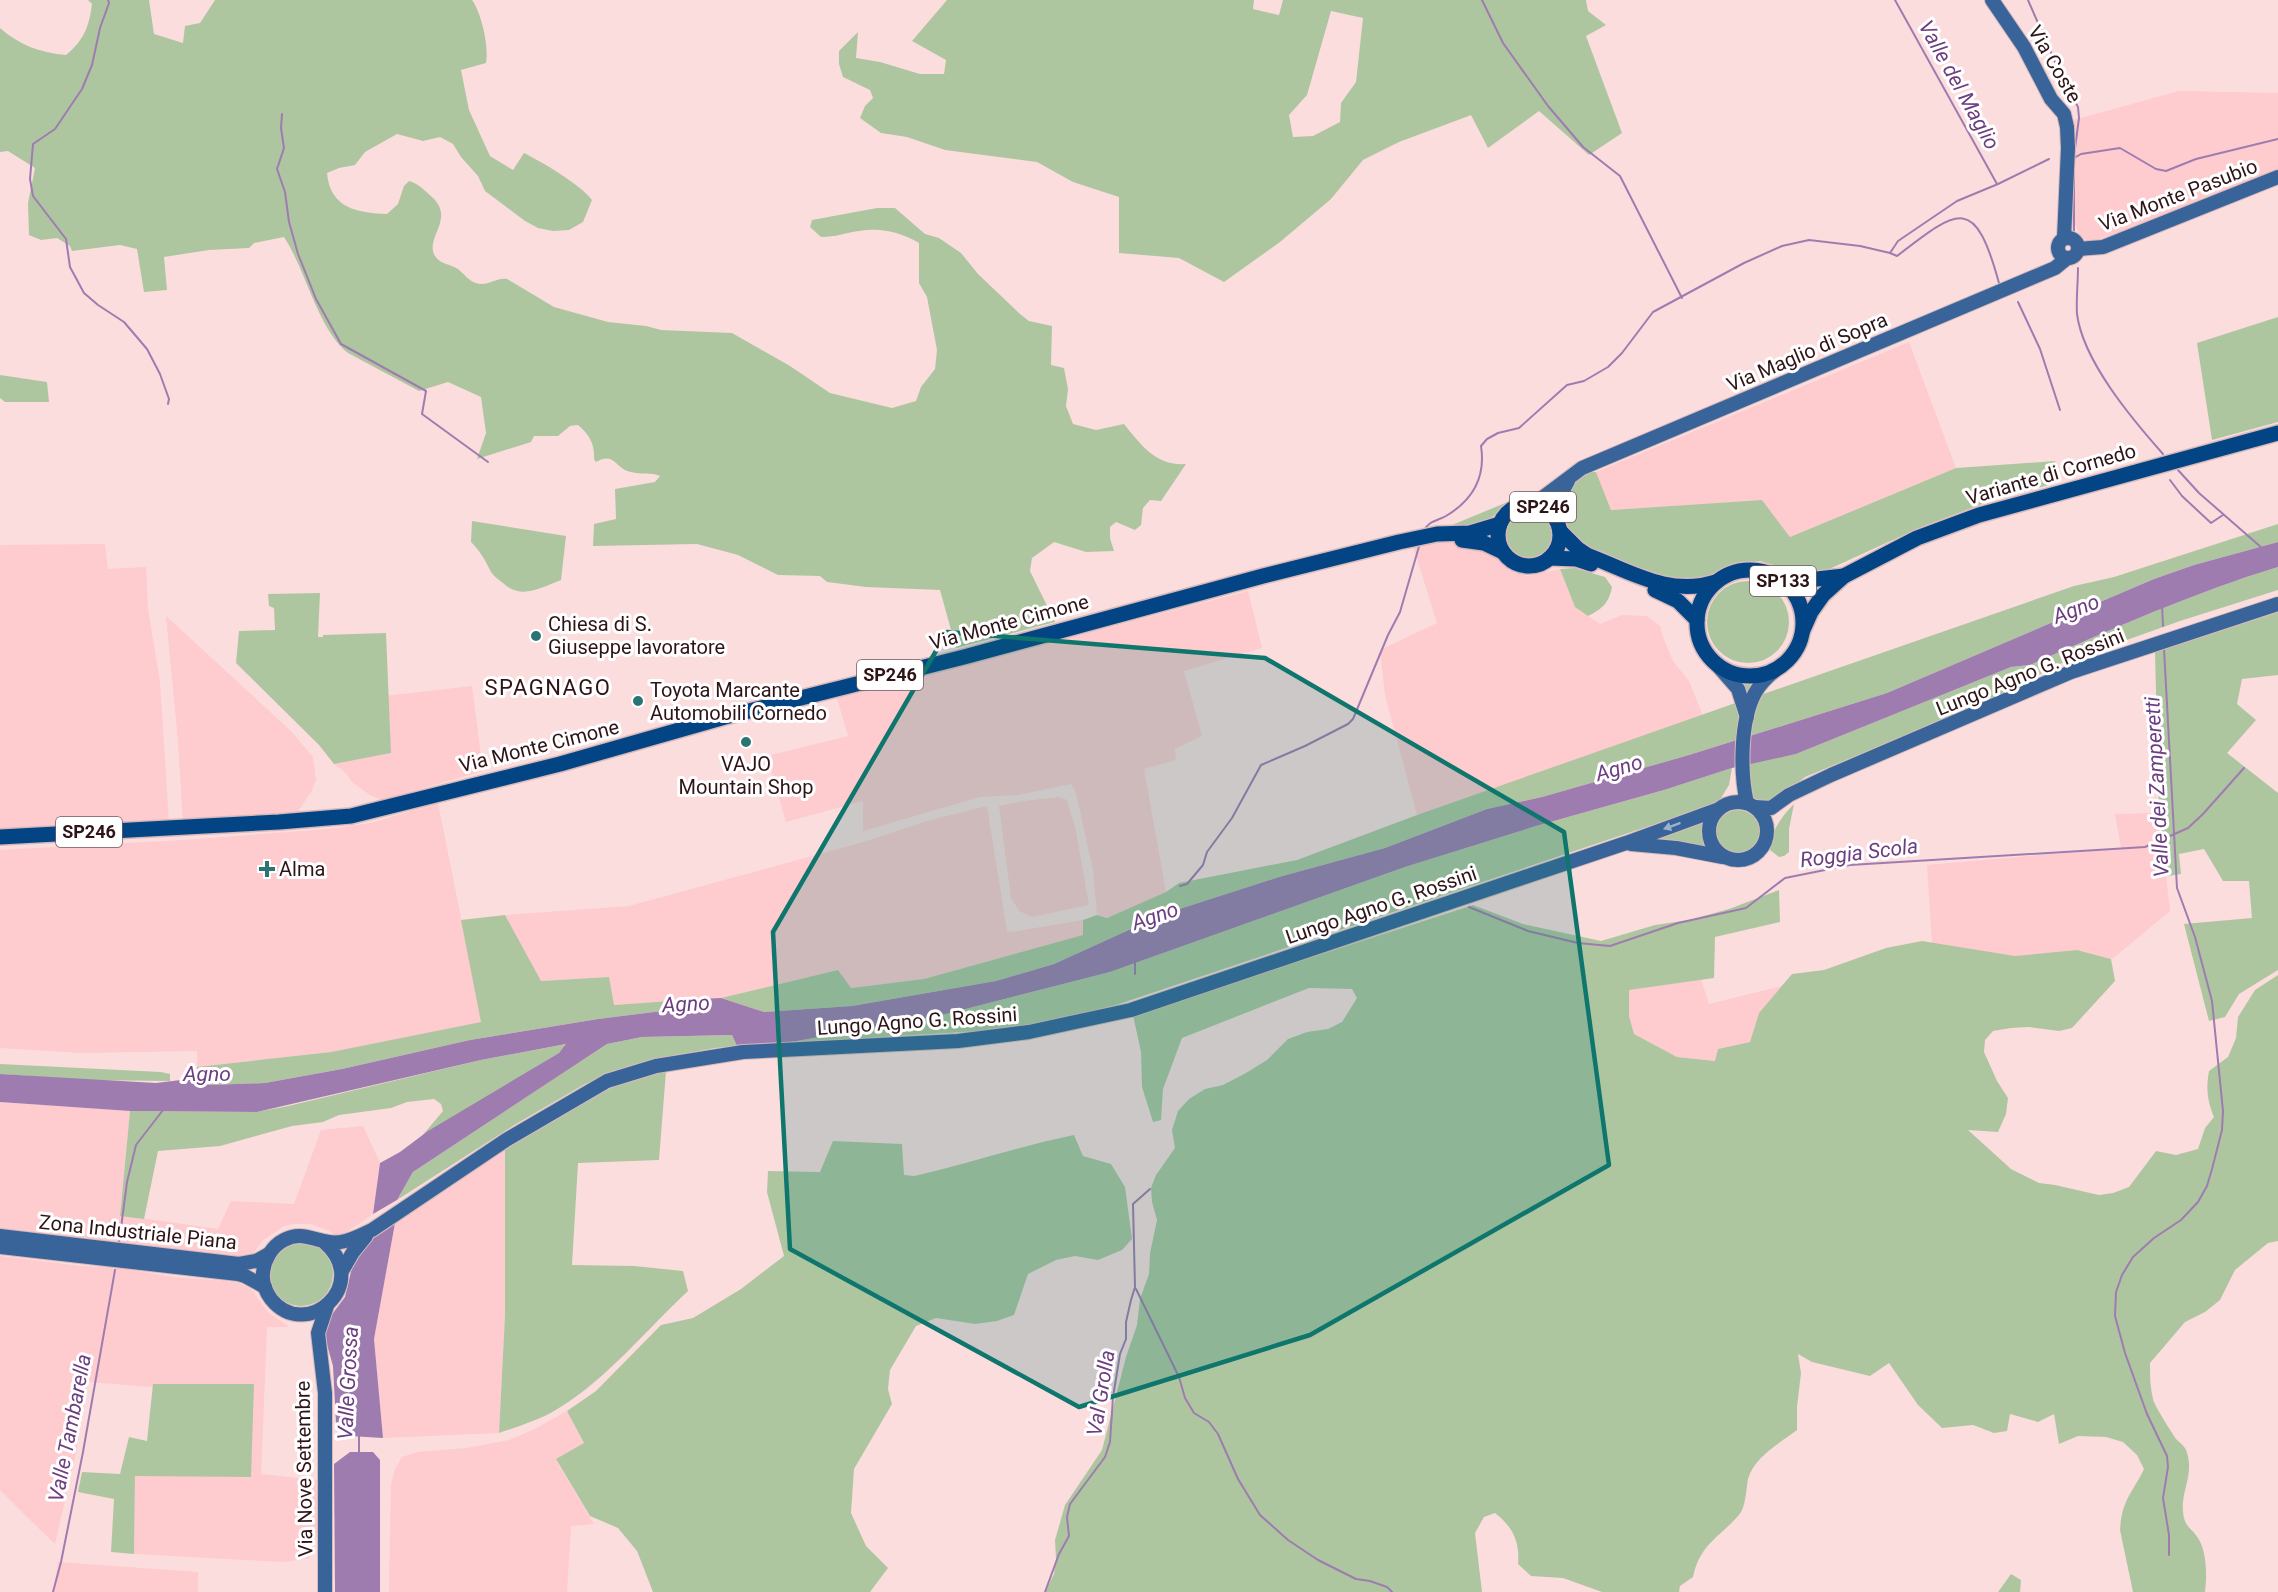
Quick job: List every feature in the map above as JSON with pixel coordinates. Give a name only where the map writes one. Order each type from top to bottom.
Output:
[{"type":"main road","name":"Via Coste","points":[[1992,0],[2024,47],[2051,99],[2064,114],[2068,148],[2064,210],[2074,240],[2058,246],[2061,261]]},
{"type":"main road","name":"Via Monte Pasubio","points":[[2074,240],[2103,247],[2278,177]]},
{"type":"main road","name":"Via Maglio di Sopra","points":[[1574,472],[2076,255],[2074,240]]},
{"type":"main road","name":"Variante di Cornedo","points":[[1844,576],[1917,538],[1979,515],[2278,433]]},
{"type":"main road","points":[[1534,504],[1574,472]]},
{"type":"main road","points":[[1559,526],[1560,496],[1574,472]]},
{"type":"main road","name":"SP246","points":[[1534,504],[1543,507],[1559,526],[1560,542],[1550,558],[1543,563],[1525,566],[1516,563],[1503,552],[1499,543],[1500,524],[1509,511],[1516,507],[1534,504]]},
{"type":"main road","name":"Via Monte Cimone","points":[[0,837],[351,816],[560,764],[724,717],[964,657],[1263,576],[1399,542],[1484,530],[1500,524]]},
{"type":"main road","name":"SP133","points":[[1559,526],[1578,549],[1587,555],[1665,585],[1689,588],[1716,582],[1731,573],[1748,570],[1765,572],[1781,579],[1799,581],[1844,576]]},
{"type":"main road","name":"Via Monte Cimone","points":[[1430,537],[1437,541],[1477,541],[1503,552]]},
{"type":"main road","points":[[1550,558],[1585,561],[1664,593],[1678,601],[1697,620]]},
{"type":"main road","name":"SP133","points":[[1777,669],[1790,659],[1811,612],[1823,595],[1844,576]]},
{"type":"main road","name":"SP133","points":[[1781,579],[1799,601],[1803,615],[1803,630]]},
{"type":"main road","points":[[1716,582],[1703,599],[1697,620],[1699,637],[1706,652],[1737,689],[1747,718]]},
{"type":"main road","name":"Lungo Agno G. Rossini","points":[[372,1230],[536,1121],[607,1081],[656,1066],[743,1052],[957,1041],[1069,1025],[1131,1010],[1626,843],[1733,802],[1771,808],[1802,789],[2071,672],[2278,604]]},
{"type":"main road","points":[[1717,665],[1731,673],[1747,676],[1762,675],[1777,669]]},
{"type":"main road","points":[[1724,857],[1716,851],[1708,834],[1709,824],[1739,788],[1747,718],[1754,694],[1762,681],[1777,669]]},
{"type":"main road","points":[[1739,788],[1751,805],[1761,813],[1767,828]]},
{"type":"main road","name":"Lungo Agno G. Rossini","points":[[1626,843],[1676,848],[1724,857],[1733,861],[1743,861],[1753,857],[1765,844],[1767,828],[1802,789]]},
{"type":"main road","points":[[318,1346],[318,1333],[327,1306],[339,1291],[342,1272],[352,1252],[372,1230]]},
{"type":"main road","name":"Zona Industriale Piana","points":[[0,1236],[239,1264],[256,1261],[269,1254],[284,1240],[294,1236],[314,1237],[324,1242],[346,1241],[372,1230]]},
{"type":"main road","points":[[324,1242],[336,1255],[342,1272]]},
{"type":"main road","name":"Zona Industriale Piana","points":[[0,1247],[238,1274],[265,1287],[275,1304],[292,1313],[309,1331],[318,1346]]},
{"type":"main road","points":[[265,1287],[264,1264],[269,1254]]},
{"type":"main road","points":[[292,1313],[310,1314],[327,1306]]},
{"type":"main road","name":"Via Nove Settembre","points":[[318,1346],[325,1393],[325,1592]]},
{"type":"highlighted area","points":[[947,632],[1265,658],[1564,832],[1609,1165],[1310,1335],[1079,1407],[790,1249],[773,932]]},
{"type":"shaded area","points":[[2179,91],[2278,93],[2278,170],[2158,220],[2089,242],[2081,238],[2071,214],[2070,121]]},
{"type":"shaded area","points":[[1909,342],[1956,468],[1790,537],[1762,500],[1611,510],[1596,472]]},
{"type":"shaded area","points":[[1454,532],[1497,556],[1512,571],[1527,576],[1560,569],[1575,607],[1600,624],[1622,615],[1647,616],[1660,626],[1673,661],[1689,681],[1703,716],[1417,815],[1385,695],[1380,650],[1437,623],[1413,546]]},
{"type":"shaded area","points":[[105,544],[108,569],[146,567],[148,609],[160,682],[169,823],[0,830],[0,545]]},
{"type":"shaded area","points":[[1248,591],[1262,648],[1184,671],[1202,736],[1175,749],[1176,760],[1144,769],[1166,892],[1107,918],[1097,915],[1093,870],[1076,793],[1071,784],[1018,795],[980,797],[863,831],[863,801],[786,822],[767,756],[848,736],[837,698]]},
{"type":"shaded area","points":[[166,616],[292,732],[313,757],[316,780],[297,813],[183,822]]},
{"type":"shaded area","points":[[472,686],[483,771],[382,800],[370,795],[352,782],[346,773],[334,764],[391,753],[384,696]]},
{"type":"shaded area","points":[[1059,797],[1067,800],[1076,831],[1089,905],[1032,917],[1019,911],[1011,898],[999,806]]},
{"type":"shaded area","points":[[438,803],[482,1022],[331,1052],[197,1067],[197,1051],[82,1053],[0,1048],[0,850],[328,829],[371,823]]},
{"type":"shaded area","points":[[987,806],[1007,931],[1083,920],[1083,935],[924,979],[850,988],[838,970],[721,998],[613,1005],[609,977],[540,981],[505,915],[629,906]]},
{"type":"shaded area","points":[[2159,813],[2170,911],[2112,959],[2077,950],[2015,956],[1932,943],[1927,865],[2121,848],[2115,814]]},
{"type":"shaded area","points":[[1701,979],[1709,1004],[1782,986],[1759,1013],[1750,1042],[1718,1049],[1716,1061],[1677,1057],[1634,1034],[1629,1016],[1629,990]]},
{"type":"shaded area","points":[[0,1102],[130,1111],[120,1215],[218,1229],[231,1201],[294,1204],[321,1130],[363,1126],[380,1163],[373,1214],[338,1238],[329,1231],[311,1224],[284,1226],[262,1241],[251,1263],[170,1249],[0,1230]]},
{"type":"shaded area","points":[[505,1148],[505,1315],[499,1433],[383,1438],[374,1339],[395,1223]]},
{"type":"shaded area","points":[[0,1256],[81,1266],[115,1267],[173,1277],[226,1281],[239,1283],[251,1289],[268,1312],[289,1327],[267,1327],[261,1474],[317,1480],[320,1527],[309,1558],[284,1562],[134,1554],[135,1476],[253,1384],[154,1384],[153,1387],[88,1382],[76,1453],[55,1544],[29,1519],[0,1490]]},
{"type":"shaded area","points":[[567,1411],[584,1443],[556,1460],[594,1524],[571,1526],[567,1592],[389,1592],[391,1484],[395,1469],[402,1457],[417,1452],[467,1448],[509,1440]]},
{"type":"shaded area","points":[[58,1562],[198,1572],[198,1592],[53,1592]]},
{"type":"green space","points":[[88,0],[149,0],[154,34],[183,43],[185,26],[200,23],[215,0],[472,0],[484,31],[486,63],[461,70],[469,110],[490,156],[513,170],[524,153],[570,181],[592,200],[583,222],[569,230],[553,231],[538,228],[525,221],[485,191],[478,176],[453,144],[440,137],[423,141],[397,134],[365,152],[355,165],[327,173],[329,185],[339,201],[356,210],[387,214],[398,204],[404,186],[409,181],[413,182],[439,205],[441,221],[433,242],[435,256],[440,261],[458,269],[473,282],[484,284],[507,279],[554,307],[608,322],[661,330],[732,333],[790,366],[830,393],[892,408],[916,401],[921,387],[935,369],[937,350],[927,297],[919,283],[919,243],[898,233],[882,230],[821,237],[810,227],[812,220],[877,208],[895,208],[925,234],[939,238],[961,253],[978,274],[1029,321],[1052,326],[1051,365],[1064,368],[1068,389],[1066,406],[1073,424],[1096,430],[1124,424],[1144,447],[1158,458],[1175,464],[1186,464],[1161,501],[1150,500],[1143,508],[1141,525],[1135,530],[1116,522],[1110,527],[1110,538],[1114,551],[1086,552],[1054,542],[1032,558],[1030,571],[1055,622],[956,648],[940,590],[866,587],[827,582],[820,576],[778,575],[738,555],[697,544],[593,546],[594,524],[616,519],[615,489],[655,482],[660,476],[626,470],[607,458],[596,462],[590,440],[578,425],[570,426],[558,436],[534,436],[531,442],[477,459],[486,433],[481,397],[448,382],[419,391],[348,353],[328,330],[284,237],[254,243],[249,248],[209,250],[164,257],[167,290],[144,292],[137,249],[120,245],[72,251],[70,246],[57,238],[41,240],[29,235],[28,203],[35,168],[8,151],[0,152],[0,28],[31,47],[66,55],[77,44],[87,26],[92,4]]},
{"type":"green space","points":[[947,0],[1254,0],[1253,9],[1279,15],[1283,0],[1586,0],[1588,11],[1606,25],[1586,36],[1622,133],[1589,155],[1539,111],[1488,148],[1471,115],[1399,142],[1363,160],[1331,199],[1280,242],[1224,282],[1179,258],[1119,253],[1119,197],[1073,182],[1037,162],[945,150],[907,137],[881,133],[860,118],[865,106],[873,98],[870,90],[843,77],[839,64],[839,51],[858,32],[856,58],[880,62],[920,74],[944,74],[946,60],[912,41]],"holes":[[[1331,11],[1363,18],[1356,82],[1341,103],[1340,122],[1313,136],[1293,137],[1289,115],[1307,95]]]},
{"type":"green space","points":[[2278,317],[2278,422],[2212,440],[2197,343]]},
{"type":"green space","points":[[0,375],[47,382],[49,402],[5,402],[0,398]]},
{"type":"green space","points":[[2055,461],[2059,482],[1990,501],[1921,527],[1825,571],[1793,571],[1760,561],[1732,565],[1713,575],[1691,581],[1671,581],[1585,546],[1570,534],[1562,514],[1566,488],[1583,472],[1596,472],[1611,510],[1762,500],[1790,537],[1956,468]]},
{"type":"green space","points":[[1510,501],[1484,522],[1470,526],[1452,525]]},
{"type":"green space","points":[[1524,510],[1534,510],[1549,520],[1553,534],[1552,543],[1543,554],[1534,558],[1524,558],[1509,548],[1505,539],[1505,529],[1515,514]]},
{"type":"green space","points":[[472,521],[566,536],[561,580],[531,591],[517,591],[510,588],[492,574],[482,555],[471,542]]},
{"type":"green space","points":[[2278,524],[2278,542],[2194,565],[2154,579],[1887,693],[1689,755],[1542,797],[1487,809],[1385,848],[1279,877],[1164,914],[1054,964],[996,981],[852,1006],[764,1012],[721,998],[838,970],[851,988],[924,979],[1083,935],[1083,920],[1097,915],[1107,918],[1166,892],[1179,883],[1297,860],[1417,815],[1744,700],[1735,680],[1756,680],[1749,699],[2074,586],[2114,577]]},
{"type":"green space","points":[[2278,567],[2278,590],[2180,621],[2054,666],[2012,691],[1805,777],[1775,801],[1762,804],[1751,798],[1749,763],[1796,754],[2011,667],[2030,665],[2184,600]]},
{"type":"green space","points":[[1575,568],[1605,577],[1612,587],[1604,605],[1588,616],[1575,607],[1560,569]]},
{"type":"green space","points":[[1748,581],[1764,584],[1777,593],[1786,606],[1789,622],[1786,638],[1777,651],[1764,660],[1748,663],[1732,660],[1719,651],[1710,638],[1707,622],[1710,606],[1719,593],[1732,584]]},
{"type":"green space","points":[[320,593],[318,637],[386,633],[391,753],[334,764],[319,745],[236,663],[239,631],[275,630],[274,608],[269,606],[268,594]]},
{"type":"green space","points":[[2278,612],[2278,675],[2242,679],[2237,704],[2256,720],[2227,753],[2278,793],[2278,970],[2239,994],[2225,1017],[2209,1021],[2184,924],[2252,918],[2249,881],[2223,881],[2204,849],[2179,854],[2181,874],[2167,876],[2159,813],[2155,652]]},
{"type":"green space","points":[[1732,768],[1729,785],[1718,803],[1116,1005],[1011,1029],[786,1043],[942,1015],[1110,972],[1405,867]]},
{"type":"green space","points":[[1794,804],[1789,829],[1789,852],[1779,857],[1770,850],[1772,837],[1781,819]]},
{"type":"green space","points":[[1738,810],[1754,816],[1760,832],[1754,848],[1738,854],[1722,848],[1716,832],[1722,816]]},
{"type":"green space","points":[[1704,818],[1702,835],[1707,849],[1641,840]]},
{"type":"green space","points":[[1779,890],[1780,922],[1715,937],[1714,978],[1629,990],[1629,1016],[1634,1034],[1677,1057],[1715,1061],[1718,1049],[1750,1042],[1759,1013],[1792,974],[1824,970],[1886,948],[1922,941],[2015,956],[2077,950],[2111,959],[2115,981],[2072,1028],[2059,1031],[2029,1027],[2011,1028],[1993,1031],[1985,1040],[1984,1052],[1997,1081],[2008,1098],[2006,1114],[1998,1132],[1968,1130],[2011,1169],[2039,1183],[2099,1195],[2129,1187],[2156,1151],[2176,1155],[2198,1149],[2205,1128],[2214,1117],[2208,1094],[2209,1071],[2228,1057],[2236,1038],[2238,1017],[2255,990],[2278,975],[2278,1241],[2268,1243],[2235,1270],[2220,1300],[2205,1312],[2185,1322],[2150,1363],[2154,1403],[2176,1439],[2184,1447],[2189,1461],[2183,1504],[2184,1516],[2186,1524],[2198,1538],[2205,1557],[2205,1592],[2133,1592],[2120,1530],[2125,1504],[2144,1469],[2137,1455],[2123,1442],[2106,1437],[2078,1436],[2059,1444],[2054,1414],[2038,1422],[2010,1414],[2007,1431],[1994,1433],[1973,1425],[1942,1428],[1918,1405],[1889,1363],[1870,1376],[1812,1362],[1798,1354],[1801,1373],[1797,1430],[1768,1451],[1756,1464],[1748,1479],[1741,1512],[1700,1556],[1693,1577],[1680,1586],[1679,1592],[1602,1592],[1563,1578],[1531,1576],[1518,1564],[1518,1549],[1511,1529],[1495,1513],[1484,1517],[1475,1533],[1482,1592],[1045,1592],[1054,1574],[1055,1540],[1065,1505],[1102,1450],[1126,1357],[1137,1325],[1140,1299],[1149,1274],[1150,1253],[1157,1220],[1151,1188],[1156,1175],[1175,1148],[1172,1130],[1178,1111],[1189,1099],[1205,1089],[1223,1085],[1267,1060],[1288,1039],[1307,1032],[1328,1029],[1342,1022],[1357,998],[1352,989],[1309,988],[1182,1038],[1163,1089],[1161,1120],[1153,1122],[1142,1087],[1141,1052],[1133,1015],[1473,905],[1523,924],[1601,941],[1655,925],[1689,920],[1729,909]]},
{"type":"green space","points":[[505,915],[541,981],[609,977],[614,1005],[698,999],[694,1007],[598,1019],[470,1040],[342,1069],[265,1083],[208,1085],[197,1078],[197,1067],[331,1052],[481,1022],[461,920]]},
{"type":"green space","points":[[732,1035],[737,1046],[647,1061],[585,1084],[516,1124],[397,1200],[413,1172],[607,1044],[642,1037]]},
{"type":"green space","points":[[567,1044],[559,1053],[422,1136],[443,1111],[441,1104],[434,1099],[339,1115],[323,1122],[292,1126],[220,1146],[158,1151],[144,1219],[120,1216],[130,1111],[257,1112],[481,1060]]},
{"type":"green space","points":[[0,1064],[161,1072],[170,1074],[170,1081],[85,1080],[0,1074]]},
{"type":"green space","points":[[666,1071],[659,1160],[578,1163],[572,1265],[634,1266],[683,1271],[688,1291],[610,1368],[577,1396],[544,1416],[499,1433],[505,1315],[505,1148],[602,1092],[644,1076]]},
{"type":"green space","points":[[1074,1135],[1083,1156],[1111,1164],[1125,1187],[1132,1239],[1122,1250],[1098,1260],[1075,1256],[1056,1260],[1028,1274],[1014,1315],[997,1321],[975,1324],[936,1318],[916,1326],[890,1370],[888,1389],[892,1404],[854,1469],[851,1513],[866,1546],[888,1568],[870,1592],[653,1592],[637,1551],[618,1528],[590,1516],[556,1459],[584,1443],[567,1411],[596,1391],[661,1325],[693,1318],[741,1289],[784,1256],[767,1192],[768,1171],[820,1172],[833,1141],[902,1144],[904,1175],[914,1176]]},
{"type":"green space","points":[[301,1242],[313,1244],[324,1251],[331,1262],[333,1274],[331,1286],[324,1297],[313,1304],[301,1306],[289,1304],[278,1297],[271,1286],[269,1274],[271,1262],[278,1251],[289,1244]]},
{"type":"green space","points":[[153,1384],[254,1384],[251,1477],[135,1476],[134,1554],[111,1552],[114,1499],[78,1492],[82,1472],[120,1474],[129,1437],[147,1441]]},
{"type":"green space","points":[[2011,1574],[2021,1580],[2020,1592],[1998,1592]]},
{"type":"water","points":[[2278,542],[2278,567],[2184,600],[2030,665],[2011,667],[1796,754],[1732,768],[1405,867],[1110,972],[942,1015],[786,1043],[737,1046],[732,1035],[642,1037],[607,1044],[413,1172],[397,1200],[373,1214],[380,1163],[400,1152],[428,1131],[559,1053],[566,1044],[481,1060],[257,1112],[130,1111],[0,1102],[0,1074],[156,1083],[197,1078],[208,1085],[265,1083],[342,1069],[470,1040],[598,1019],[694,1007],[698,999],[721,998],[764,1012],[852,1006],[996,981],[1054,964],[1164,914],[1279,877],[1385,848],[1487,809],[1542,797],[1689,755],[1887,693],[2154,579],[2194,565]]},
{"type":"water","points":[[395,1223],[374,1339],[383,1438],[350,1436],[336,1423],[333,1366],[324,1334],[327,1321],[345,1297],[355,1255],[366,1243]]},
{"type":"water","points":[[350,1452],[373,1452],[380,1460],[380,1592],[335,1592],[334,1464]]},
{"type":"waterway","points":[[108,0],[92,65],[82,89],[55,129],[33,144],[30,179],[33,196],[66,239],[70,267],[84,293],[124,322],[147,349],[160,374],[169,399],[168,404]]},
{"type":"waterway","points":[[1482,0],[1503,43],[1548,106],[1583,147],[1620,176],[1682,298]]},
{"type":"waterway","name":"Valle del Maglio","points":[[1895,0],[1997,184]]},
{"type":"waterway","points":[[2028,0],[2059,71],[2078,107],[2079,118],[2074,156]]},
{"type":"waterway","points":[[282,114],[281,128],[284,148],[277,169],[285,192],[289,222],[298,254],[316,299],[341,344],[426,391],[422,414],[488,462]]},
{"type":"waterway","points":[[2074,158],[2081,154],[2120,148],[2156,169],[2166,171],[2196,159],[2278,139]]},
{"type":"waterway","points":[[1424,531],[1430,523],[1446,516],[1464,503],[1476,487],[1481,468],[1481,446],[1487,439],[1498,433],[1519,428],[1567,385],[1584,381],[1608,367],[1622,353],[1653,312],[1744,263],[1782,246],[1809,240],[1860,246],[1890,253],[1898,241],[1957,201],[2049,159]]},
{"type":"waterway","points":[[2074,162],[2074,232]]},
{"type":"waterway","points":[[1890,253],[1897,256],[1936,227],[1951,220],[1963,218],[1973,223],[1982,235],[1999,283]]},
{"type":"waterway","points":[[2078,268],[2077,314],[2089,351],[2124,407],[2163,454]]},
{"type":"waterway","points":[[2018,302],[2040,349],[2060,410]]},
{"type":"waterway","points":[[2178,470],[2199,493],[2262,548]]},
{"type":"waterway","points":[[2170,480],[2182,496],[2211,523],[2223,515]]},
{"type":"waterway","points":[[1180,886],[1187,884],[1203,865],[1207,852],[1232,818],[1261,765],[1305,746],[1348,724],[1353,719],[1400,612],[1420,543]]},
{"type":"waterway","name":"Valle dei Zamperetti","points":[[2162,605],[2163,626]]},
{"type":"waterway","name":"Valle dei Zamperetti","points":[[2164,649],[2177,888],[2195,937],[2212,1001],[2223,1111],[2222,1130],[2212,1169],[2207,1186],[2198,1202],[2181,1220],[2154,1238],[2133,1257],[2122,1275],[2116,1292],[2115,1316],[2125,1353],[2147,1414],[2167,1456],[2168,1467],[2163,1498],[2169,1535],[2169,1555]]},
{"type":"waterway","name":"Roggia Scola","points":[[1469,907],[1528,931],[1578,943],[1610,946],[1678,923],[1746,908],[1785,878],[1850,865],[2145,847],[2188,828],[2244,768]]},
{"type":"waterway","name":"Val Grolla","points":[[1135,962],[1135,974]]},
{"type":"waterway","name":"Valle Tambarella","points":[[119,1243],[127,1182],[136,1145],[163,1110]]},
{"type":"waterway","name":"Val Grolla","points":[[1045,1592],[1059,1554],[1069,1536],[1067,1517],[1070,1504],[1105,1457],[1110,1442],[1113,1397],[1120,1354],[1126,1339],[1126,1322],[1135,1287],[1133,1204],[1150,1189]]},
{"type":"waterway","name":"Valle Tambarella","points":[[53,1592],[83,1452],[115,1270]]},
{"type":"waterway","points":[[1136,1289],[1179,1377],[1185,1398],[1194,1413],[1209,1422],[1218,1434],[1238,1479],[1260,1515],[1288,1540],[1318,1560],[1356,1579],[1387,1587],[1392,1592]]},
{"type":"waterway","name":"Valle Grossa","points":[[359,1436],[359,1454]]},
{"type":"place","name":"Chiesa di S. Giuseppe lavoratore","points":[[536,636]]},
{"type":"place","name":"Toyota Marcante Automobili Cornedo","points":[[638,701]]},
{"type":"place","name":"VAJO Mountain Shop","points":[[746,742]]},
{"type":"place","name":"Alma","points":[[267,869]]},
{"type":"district","name":"SPAGNAGO","points":[[548,687]]},
{"type":"water label","name":"Agno","points":[[2076,609]]},
{"type":"water label","name":"Agno","points":[[1619,768]]},
{"type":"water label","name":"Agno","points":[[1155,916]]},
{"type":"water label","name":"Agno","points":[[686,1004]]},
{"type":"water label","name":"Agno","points":[[207,1074]]}]
